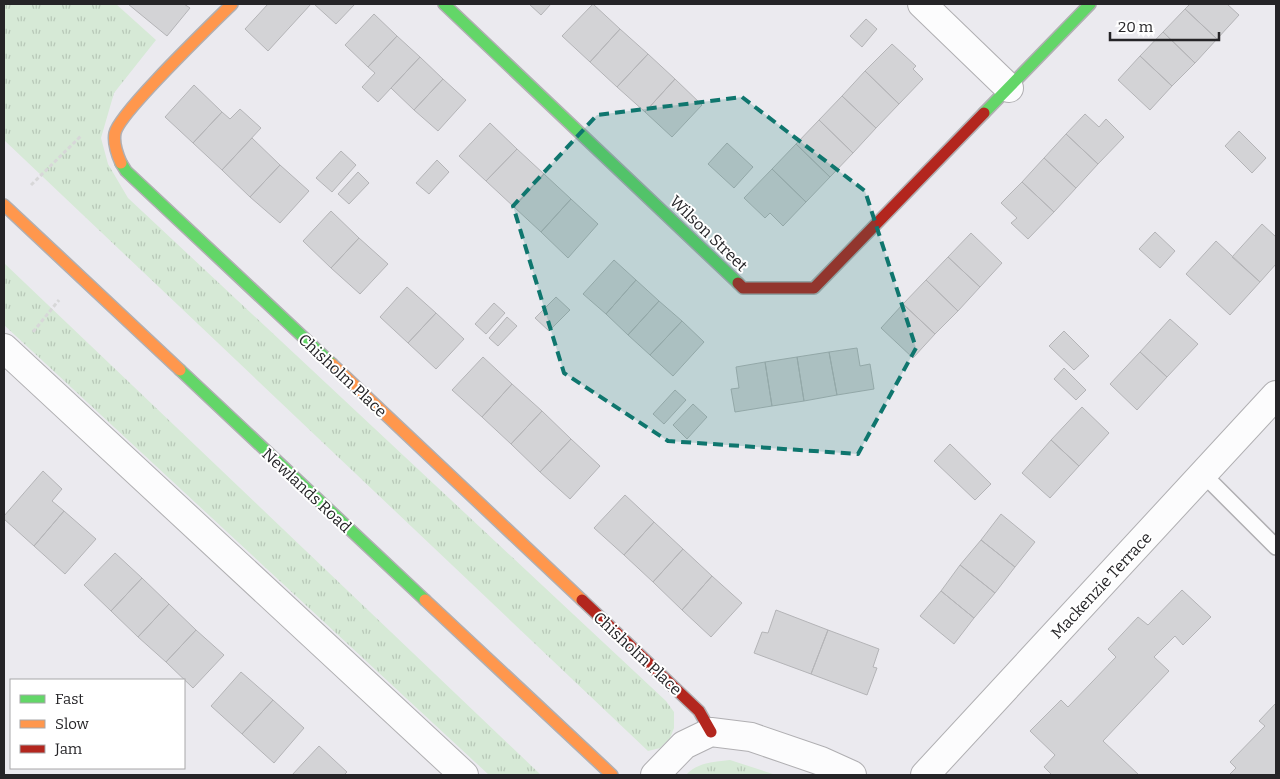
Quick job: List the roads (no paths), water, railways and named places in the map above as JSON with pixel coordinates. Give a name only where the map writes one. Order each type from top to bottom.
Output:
[{"type":"street","name":"Chisholm Place","points":[[232,4],[130,109],[115,132],[116,153],[126,171],[699,711],[711,732]]},
{"type":"street","name":"Wilson Street","points":[[444,4],[743,288],[814,288],[1090,4]]},
{"type":"street","points":[[922,4],[1009,88]]},
{"type":"street","name":"Newlands Road","points":[[6,206],[612,775]]},
{"type":"street","points":[[8,352],[464,775]]},
{"type":"street","name":"Mackenzie Terrace","points":[[926,775],[1276,395]]},
{"type":"street","points":[[654,775],[684,745],[711,732],[751,737],[821,761],[852,775]]},
{"type":"lane","points":[[1204,474],[1276,547]]}]
